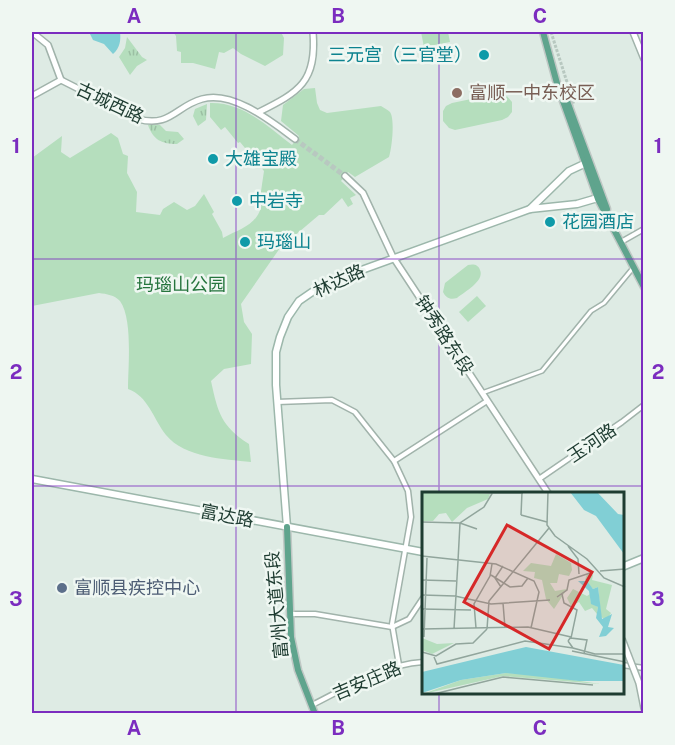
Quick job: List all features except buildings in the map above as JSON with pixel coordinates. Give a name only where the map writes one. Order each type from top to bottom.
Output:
[{"type":"main road","points":[[545,32],[558,87],[584,164],[644,287]]},
{"type":"main road","points":[[545,32],[600,198]]},
{"type":"main road","points":[[530,209],[569,171],[584,164]]},
{"type":"main road","points":[[530,209],[577,204],[600,198]]},
{"type":"main road","name":"林达路","points":[[287,527],[277,402],[276,352],[288,317],[299,301],[334,280],[530,209]]},
{"type":"main road","points":[[621,242],[644,279]]},
{"type":"main road","name":"富达路","points":[[32,479],[422,552]]},
{"type":"main road","name":"富州大道东段","points":[[287,527],[291,637],[298,670],[315,714]]},
{"type":"main road","points":[[624,566],[644,558]]},
{"type":"street","points":[[32,32],[48,45],[61,80],[32,96]]},
{"type":"street","points":[[259,112],[299,90],[310,68],[313,54],[313,32]]},
{"type":"street","points":[[633,32],[644,59]]},
{"type":"street","name":"古城西路","points":[[61,80],[148,122],[159,122],[170,118],[192,104],[211,97],[221,98],[259,112],[295,139]]},
{"type":"street","name":"钟秀路东段","points":[[345,176],[363,193],[393,257],[547,492]]},
{"type":"street","points":[[621,242],[644,229]]},
{"type":"street","points":[[481,393],[543,371],[591,311],[604,303],[633,268]]},
{"type":"street","points":[[277,402],[332,400],[355,412],[394,461],[408,491],[411,517],[392,627],[399,665]]},
{"type":"street","points":[[394,461],[487,401]]},
{"type":"street","name":"玉河路","points":[[539,479],[644,405]]},
{"type":"street","points":[[290,614],[315,614],[392,627],[409,620],[422,600]]},
{"type":"street","points":[[624,644],[639,683],[644,708]]},
{"type":"street","name":"吉安庄路","points":[[312,705],[382,670],[422,662]]},
{"type":"street","points":[[624,665],[644,668]]},
{"type":"green space","points":[[173,32],[281,32],[284,38],[283,55],[265,66],[233,48],[224,53],[219,52],[215,69],[193,63],[181,63],[181,52],[177,51],[176,36]]},
{"type":"green space","points":[[421,32],[448,32],[450,42],[424,47]]},
{"type":"green space","points":[[127,37],[142,57],[147,60],[137,66],[130,75],[119,57],[125,48]]},
{"type":"green space","name":"玛瑙山公园","points":[[315,88],[320,110],[327,113],[381,106],[390,112],[393,127],[389,157],[355,177],[348,172],[341,181],[356,195],[350,198],[353,204],[348,207],[342,198],[324,215],[319,215],[280,248],[241,304],[244,322],[252,334],[251,364],[224,369],[211,381],[222,418],[232,431],[249,444],[251,462],[194,453],[174,443],[166,435],[141,397],[128,389],[127,319],[120,301],[108,294],[99,293],[32,306],[32,158],[62,136],[61,152],[70,158],[111,133],[118,138],[123,154],[128,156],[127,173],[137,192],[136,212],[160,215],[163,209],[174,202],[187,210],[195,206],[204,194],[214,212],[212,214],[223,238],[243,228],[258,215],[261,209],[260,198],[264,171],[225,127],[221,130],[210,117],[210,103],[233,106],[254,116],[292,145],[299,136],[281,121],[283,105],[304,89]]},
{"type":"green space","points":[[500,93],[506,95],[512,102],[512,112],[502,120],[455,130],[449,128],[443,121],[443,111],[452,103]]},
{"type":"green space","points":[[207,104],[206,120],[198,126],[193,116],[195,109]]},
{"type":"green space","points":[[148,125],[160,125],[166,131],[178,132],[184,139],[177,144],[163,142],[155,138]]},
{"type":"green space","points":[[468,265],[478,267],[480,278],[457,298],[447,297],[443,292],[445,283]]},
{"type":"green space","points":[[477,296],[486,306],[468,322],[459,312]]},
{"type":"water","points":[[89,32],[120,32],[117,49],[113,54],[104,44],[93,40]]},
{"type":"tunnel","points":[[551,32],[574,104],[568,106]]},
{"type":"tunnel","points":[[295,139],[345,176]]},
{"type":"place","name":"三元宫（三官堂）","points":[[484,55]]},
{"type":"place","name":"富顺一中东校区","points":[[457,93]]},
{"type":"place","name":"大雄宝殿","points":[[213,159]]},
{"type":"place","name":"中岩寺","points":[[237,201]]},
{"type":"place","name":"花园酒店","points":[[550,222]]},
{"type":"place","name":"玛瑙山","points":[[245,242]]},
{"type":"place","name":"富顺县疾控中心","points":[[62,588]]}]
